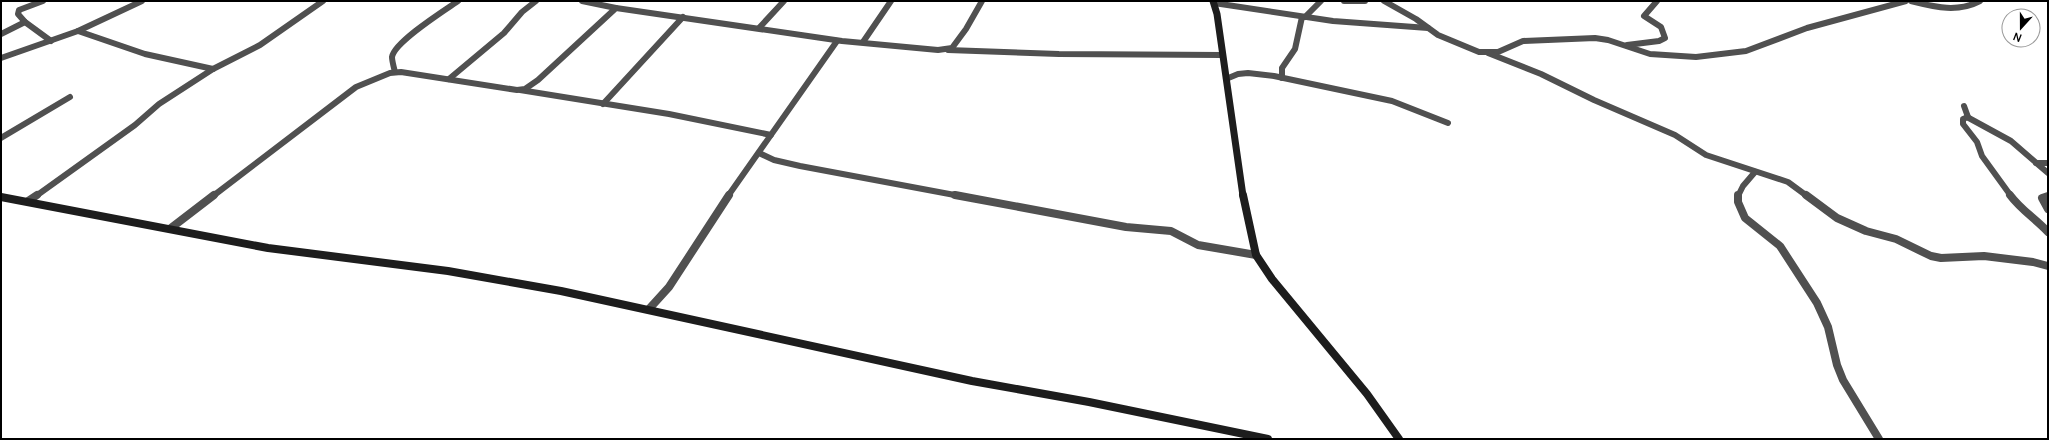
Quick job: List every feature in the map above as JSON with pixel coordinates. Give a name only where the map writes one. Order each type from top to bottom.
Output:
[{"type":"street","points":[[43,1],[20,8],[18,14],[25,22],[51,41]]},
{"type":"street","points":[[1,58],[78,31],[142,1]]},
{"type":"street","points":[[28,201],[64,177],[135,125],[159,104],[213,69],[260,45],[323,1]]},
{"type":"street","points":[[395,72],[392,57],[401,43],[458,1]]},
{"type":"street","points":[[449,79],[504,33],[522,12],[536,1]]},
{"type":"street","points":[[582,1],[616,8],[683,16],[837,41],[946,50],[1074,54],[1222,55]]},
{"type":"street","points":[[759,28],[771,17],[784,1]]},
{"type":"street","points":[[863,42],[891,1]]},
{"type":"street","points":[[946,50],[952,48],[966,29],[982,1]]},
{"type":"street","points":[[1282,78],[1282,68],[1296,49],[1303,17],[1314,10],[1321,1]]},
{"type":"street","points":[[1344,1],[1365,1]]},
{"type":"street","points":[[1385,1],[1450,42],[1488,53],[1541,74],[1594,100],[1675,135],[1706,155],[1788,182],[1837,218],[1866,231],[1896,239],[1932,256],[1941,258],[1984,256],[2033,262],[2048,266]]},
{"type":"street","points":[[1622,44],[1638,44],[1663,40],[1665,38],[1661,28],[1644,16],[1657,1]]},
{"type":"street","points":[[1488,53],[1502,50],[1523,41],[1595,38],[1622,44],[1650,54],[1715,56],[1746,51],[1807,28],[1906,1]]},
{"type":"street","points":[[1911,1],[1952,9],[1967,7],[1980,1]]},
{"type":"street","points":[[1399,439],[1367,394],[1272,279],[1256,255],[1239,176],[1217,14],[1214,2],[1303,17],[1428,28]]},
{"type":"street","points":[[517,90],[525,89],[538,80],[604,17],[616,8]]},
{"type":"street","points":[[603,104],[683,16]]},
{"type":"street","points":[[1,34],[25,22]]},
{"type":"street","points":[[78,31],[151,57],[175,63],[213,69]]},
{"type":"street","points":[[648,310],[669,287],[724,202],[837,41]]},
{"type":"street","points":[[171,228],[350,91],[395,72],[449,79],[670,114],[771,135]]},
{"type":"street","points":[[1226,79],[1238,74],[1248,73],[1282,78],[1392,101],[1448,123]]},
{"type":"street","points":[[1,138],[70,97]]},
{"type":"street","points":[[1964,106],[1968,115],[1967,117]]},
{"type":"street","points":[[1967,117],[2010,141],[2048,173]]},
{"type":"street","points":[[1967,117],[1963,119],[1963,124],[1977,142],[1982,156],[2014,200],[2027,214],[2039,222],[2048,232]]},
{"type":"street","points":[[759,153],[774,160],[800,166],[1126,228],[1171,231],[1198,245],[1256,255]]},
{"type":"street","points":[[2036,164],[2048,163]]},
{"type":"street","points":[[1756,172],[1741,188],[1738,202],[1741,211],[1754,225],[1780,245],[1820,310],[1827,322],[1833,354],[1850,396],[1879,439]]},
{"type":"street","points":[[2048,196],[2044,196],[2042,198],[2048,209]]},
{"type":"street","points":[[1,197],[171,228],[268,248],[448,271],[561,291],[972,381],[1268,439]]}]
